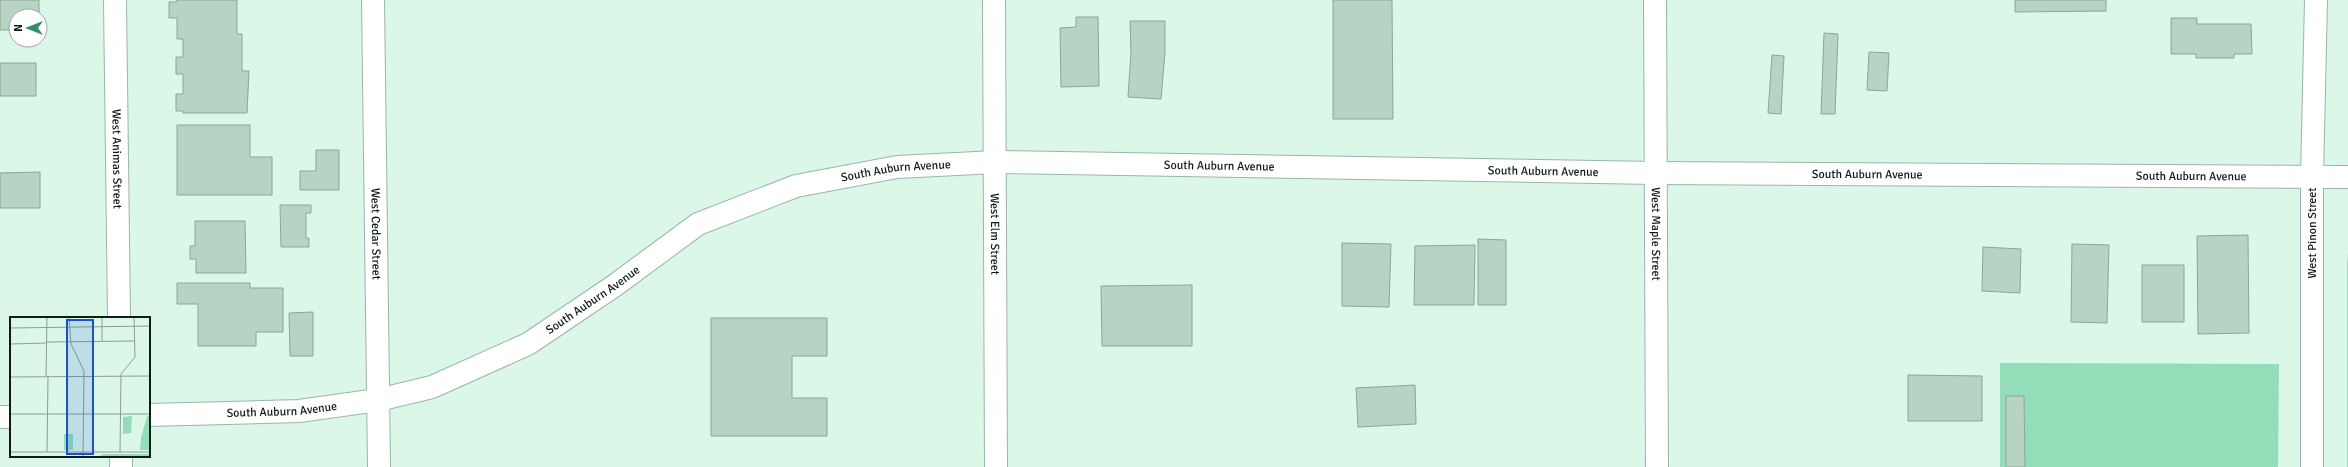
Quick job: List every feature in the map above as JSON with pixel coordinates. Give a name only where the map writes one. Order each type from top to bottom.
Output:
[{"type":"street","name":"West Animas Street","points":[[115,0],[119,317]]},
{"type":"street","name":"West Cedar Street","points":[[373,0],[379,467]]},
{"type":"street","name":"West Elm Street","points":[[994,0],[996,162],[996,467]]},
{"type":"street","name":"West Maple Street","points":[[1656,0],[1657,467]]},
{"type":"street","name":"West Pinon Street","points":[[2312,467],[2312,177],[2316,0]]},
{"type":"street","name":"South Auburn Avenue","points":[[150,416],[299,412],[378,400],[437,385],[528,344],[614,286],[698,224],[796,186],[897,167],[996,162],[1656,173],[2348,177]]},
{"type":"green space","points":[[2348,252],[2348,467],[2347,467],[2347,265]]},
{"type":"green space","points":[[2000,363],[2279,364],[2278,467],[2000,467]]},
{"type":"building","points":[[0,0],[39,0],[39,8],[8,8],[8,30],[0,30]]},
{"type":"building","points":[[176,0],[237,0],[237,34],[242,34],[242,71],[249,71],[247,113],[183,113],[183,111],[176,111],[176,94],[183,94],[183,74],[176,74],[176,57],[183,57],[183,39],[177,39],[177,18],[169,18],[169,2],[177,2]]},
{"type":"building","points":[[1333,0],[1392,0],[1393,119],[1333,119]]},
{"type":"building","points":[[2015,0],[2106,0],[2106,11],[2015,12]]},
{"type":"building","points":[[1076,17],[1098,17],[1099,86],[1061,87],[1060,28],[1076,27]]},
{"type":"building","points":[[2171,18],[2197,18],[2197,24],[2251,24],[2252,54],[2234,54],[2234,58],[2196,58],[2196,54],[2171,54]]},
{"type":"building","points":[[1130,21],[1165,21],[1165,52],[1161,99],[1128,97],[1131,52]]},
{"type":"building","points":[[1824,33],[1838,34],[1835,114],[1821,114]]},
{"type":"building","points":[[1869,52],[1889,53],[1887,91],[1867,90]]},
{"type":"building","points":[[1772,55],[1784,56],[1781,114],[1768,113]]},
{"type":"building","points":[[0,63],[36,63],[36,96],[0,96]]},
{"type":"building","points":[[177,125],[250,125],[250,157],[272,157],[272,195],[177,195]]},
{"type":"building","points":[[316,150],[339,150],[339,190],[300,190],[300,171],[316,171]]},
{"type":"building","points":[[40,172],[40,208],[0,208],[0,173]]},
{"type":"building","points":[[280,205],[311,205],[311,213],[306,213],[306,238],[309,238],[309,247],[281,247]]},
{"type":"building","points":[[195,221],[245,221],[246,273],[196,273],[196,259],[190,259],[190,246],[195,246]]},
{"type":"building","points":[[2248,235],[2249,333],[2198,334],[2197,236]]},
{"type":"building","points":[[1478,239],[1506,240],[1506,305],[1478,305]]},
{"type":"building","points":[[1342,243],[1391,244],[1389,307],[1342,306]]},
{"type":"building","points":[[2072,244],[2109,245],[2107,323],[2071,322]]},
{"type":"building","points":[[1475,245],[1474,305],[1414,305],[1415,246]]},
{"type":"building","points":[[1983,247],[2021,249],[2020,293],[1982,291]]},
{"type":"building","points":[[2142,265],[2184,265],[2184,322],[2142,322]]},
{"type":"building","points":[[177,283],[250,283],[250,288],[283,288],[283,332],[256,332],[256,346],[198,346],[198,304],[177,304]]},
{"type":"building","points":[[1192,285],[1192,346],[1102,346],[1101,286]]},
{"type":"building","points":[[313,312],[313,356],[290,356],[289,313]]},
{"type":"building","points":[[711,318],[827,318],[827,356],[792,356],[792,398],[827,398],[827,436],[711,436]]},
{"type":"building","points":[[1908,375],[1982,376],[1982,421],[1908,421]]},
{"type":"building","points":[[1415,385],[1416,424],[1358,427],[1356,388]]},
{"type":"building","points":[[2006,396],[2024,396],[2025,467],[2006,467]]}]
